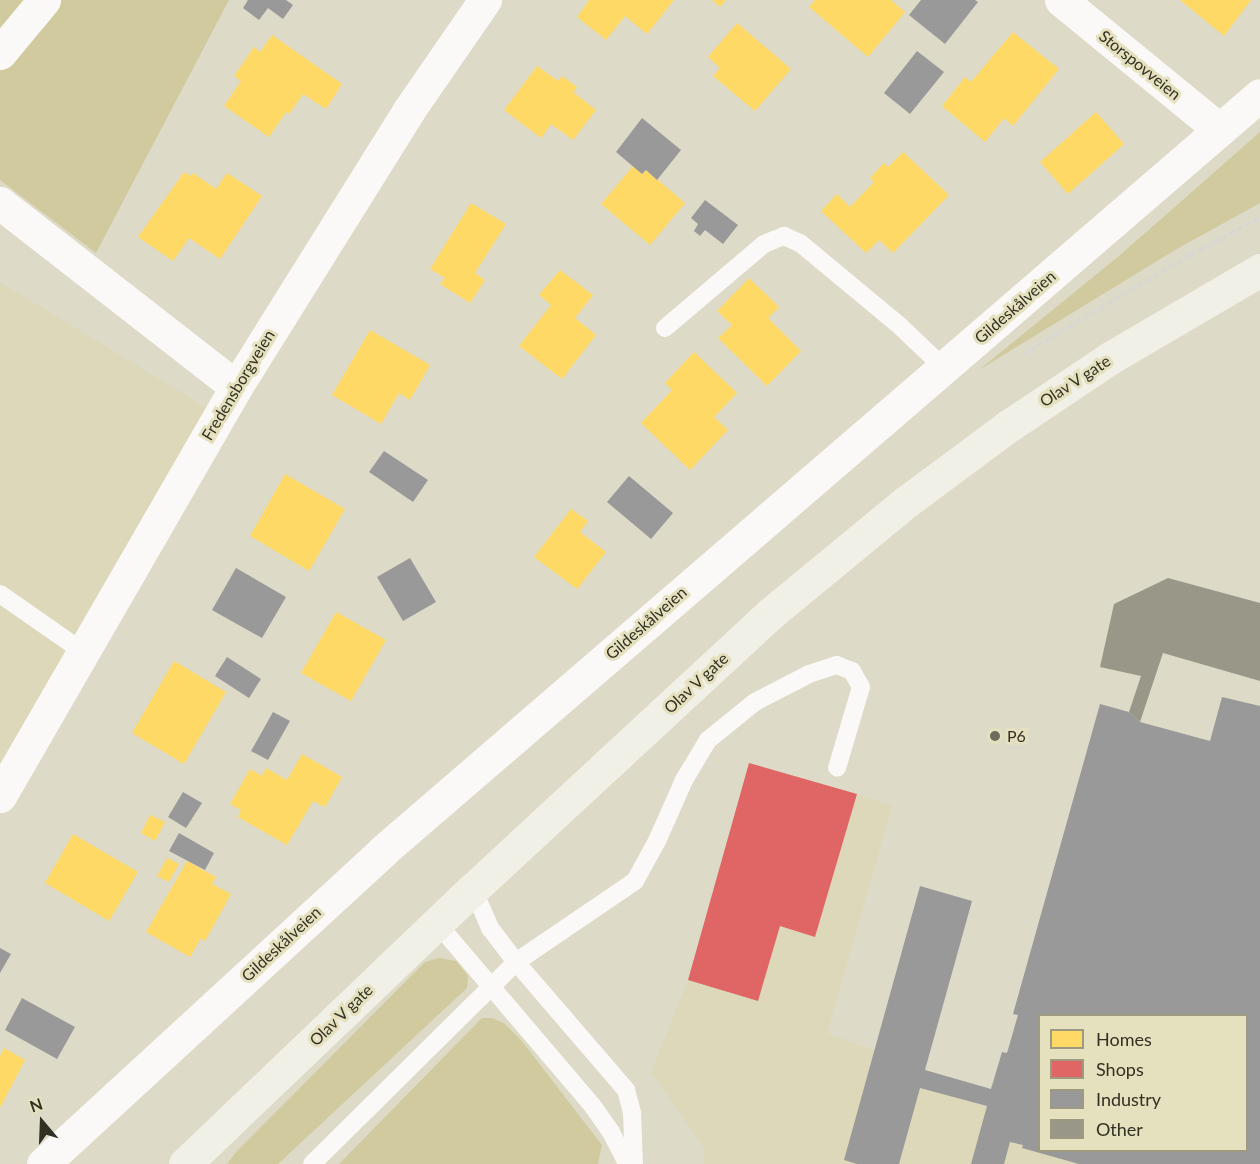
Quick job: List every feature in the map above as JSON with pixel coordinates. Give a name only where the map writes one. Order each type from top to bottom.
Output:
[{"type":"street","points":[[0,53],[44,0]]},
{"type":"street","name":"Fredensborgveien","points":[[3,784],[236,387],[409,110],[485,0]]},
{"type":"street","name":"Storspovveien","points":[[1061,0],[1220,130]]},
{"type":"street","name":"Gildeskålveien","points":[[43,1164],[384,850],[1260,95]]},
{"type":"street","points":[[0,203],[236,387]]},
{"type":"street","name":"Olav V gate","points":[[185,1164],[473,889],[770,615],[906,502],[1006,427],[1110,358],[1260,270]]},
{"type":"lane","points":[[665,328],[764,244],[783,236],[810,251],[900,327],[944,368]]},
{"type":"lane","points":[[0,594],[82,651]]},
{"type":"lane","points":[[312,1164],[516,962],[634,881],[657,841],[684,780],[708,740],[755,702],[809,674],[837,665],[852,671],[861,687],[837,768]]},
{"type":"lane","points":[[473,889],[490,928],[516,962],[626,1090],[632,1113],[634,1164]]},
{"type":"lane","points":[[437,923],[592,1105],[611,1132],[627,1164]]},
{"type":"path","points":[[1013,361],[1190,255],[1260,218]]},
{"type":"shaded area","points":[[0,0],[229,0],[96,253],[0,180]]},
{"type":"shaded area","points":[[1260,132],[1260,203],[1175,250],[979,370],[1119,256]]},
{"type":"shaded area","points":[[0,282],[208,409],[0,796]]},
{"type":"shaded area","points":[[857,794],[892,806],[827,1033],[1001,1099],[1038,1147],[1038,1152],[1248,1152],[1260,855],[1260,1164],[704,1164],[704,1148],[651,1072],[688,980]]},
{"type":"shaded area","points":[[439,958],[456,961],[468,976],[467,988],[278,1164],[227,1164],[236,1152],[425,962]]},
{"type":"shaded area","points":[[482,1018],[493,1018],[505,1024],[521,1040],[602,1145],[598,1164],[339,1164]]},
{"type":"building: Homes","points":[[589,0],[674,0],[647,34],[625,16],[606,40],[577,17]]},
{"type":"building: Homes","points":[[712,0],[726,0],[720,7]]},
{"type":"building: Homes","points":[[815,0],[891,0],[905,12],[868,57],[809,7]]},
{"type":"building: Homes","points":[[1180,0],[1251,0],[1224,36]]},
{"type":"building: Homes","points":[[737,23],[791,69],[755,111],[713,76],[720,68],[708,57]]},
{"type":"building: Homes","points":[[1013,32],[1059,69],[1013,126],[1004,118],[985,142],[942,106],[965,77],[971,82]]},
{"type":"building: Homes","points":[[272,35],[342,84],[326,109],[303,94],[289,114],[286,112],[269,137],[224,106],[241,81],[234,76],[254,47],[260,52]]},
{"type":"building: Homes","points":[[537,66],[558,81],[562,76],[577,87],[573,92],[596,110],[573,140],[551,124],[541,138],[504,110]]},
{"type":"building: Homes","points":[[1096,112],[1124,144],[1068,194],[1040,162]]},
{"type":"building: Homes","points":[[903,152],[949,195],[893,253],[879,240],[866,253],[821,211],[837,194],[850,207],[874,182],[870,178],[884,163],[888,167]]},
{"type":"building: Homes","points":[[633,166],[642,174],[646,170],[685,203],[650,245],[601,204]]},
{"type":"building: Homes","points":[[184,172],[190,176],[193,173],[216,189],[227,173],[262,196],[220,259],[189,238],[173,261],[138,237]]},
{"type":"building: Homes","points":[[471,203],[506,224],[475,273],[485,280],[470,303],[440,284],[445,278],[430,269]]},
{"type":"building: Homes","points":[[560,270],[593,295],[575,318],[596,335],[562,379],[519,346],[551,305],[539,295]]},
{"type":"building: Homes","points":[[749,278],[779,307],[768,318],[801,351],[767,386],[718,338],[732,325],[717,311]]},
{"type":"building: Homes","points":[[370,330],[430,365],[410,400],[399,393],[381,424],[332,395]]},
{"type":"building: Homes","points":[[694,352],[737,393],[714,417],[728,430],[690,470],[641,423],[672,390],[665,383]]},
{"type":"building: Homes","points":[[285,474],[345,509],[309,571],[250,536]]},
{"type":"building: Homes","points":[[571,509],[588,521],[580,532],[606,552],[577,589],[534,557]]},
{"type":"building: Homes","points":[[336,612],[386,640],[351,701],[301,673]]},
{"type":"building: Homes","points":[[174,661],[226,692],[184,764],[132,733]]},
{"type":"building: Homes","points":[[302,754],[342,777],[325,807],[313,801],[287,845],[238,817],[241,810],[230,804],[250,769],[262,776],[266,768],[287,780]]},
{"type":"building: Homes","points":[[150,815],[165,822],[155,841],[141,833]]},
{"type":"building: Homes","points":[[73,834],[138,872],[109,921],[45,883]]},
{"type":"building: Homes","points":[[167,858],[179,864],[169,882],[157,876]]},
{"type":"building: Homes","points":[[187,861],[216,877],[212,884],[231,894],[205,941],[201,938],[190,957],[146,932]]},
{"type":"building: Homes","points":[[4,1048],[25,1060],[0,1108],[0,1056]]},
{"type":"building: Shops","points":[[749,763],[857,794],[815,937],[780,926],[758,1001],[688,980]]},
{"type":"building: Industry","points":[[248,0],[286,0],[293,5],[283,19],[268,8],[259,20],[243,8]]},
{"type":"building: Industry","points":[[921,0],[975,0],[978,2],[945,44],[909,15]]},
{"type":"building: Industry","points":[[917,51],[944,72],[910,114],[884,93]]},
{"type":"building: Industry","points":[[642,118],[681,150],[657,180],[646,170],[642,174],[616,152]]},
{"type":"building: Industry","points":[[705,200],[738,225],[723,244],[705,230],[700,236],[694,231],[698,224],[691,218]]},
{"type":"building: Industry","points":[[384,451],[428,480],[413,502],[369,472]]},
{"type":"building: Industry","points":[[629,476],[673,513],[651,539],[607,502]]},
{"type":"building: Industry","points":[[410,558],[436,602],[403,621],[377,577]]},
{"type":"building: Industry","points":[[236,568],[286,597],[262,638],[212,610]]},
{"type":"building: Industry","points":[[227,657],[261,679],[249,698],[215,676]]},
{"type":"building: Industry","points":[[1222,697],[1260,706],[1260,1164],[1079,1164],[1022,1148],[1023,1145],[1010,1142],[1004,1164],[971,1164],[987,1106],[920,1088],[899,1164],[857,1164],[844,1160],[920,886],[972,901],[925,1070],[991,1089],[1002,1052],[1007,1053],[1018,1015],[1013,1014],[1100,704],[1129,712],[1140,722],[1210,741]]},
{"type":"building: Industry","points":[[273,712],[290,721],[268,760],[251,751]]},
{"type":"building: Industry","points":[[183,792],[202,803],[186,828],[168,817]]},
{"type":"building: Industry","points":[[179,833],[214,853],[205,870],[169,851]]},
{"type":"building: Industry","points":[[0,948],[11,954],[0,973]]},
{"type":"building: Industry","points":[[22,998],[75,1027],[57,1059],[5,1030]]},
{"type":"building: Other","points":[[1168,578],[1260,603],[1260,681],[1163,653],[1140,722],[1129,712],[1141,676],[1100,667],[1114,604]]},
{"type":"place","name":"P6","points":[[995,736]]}]
